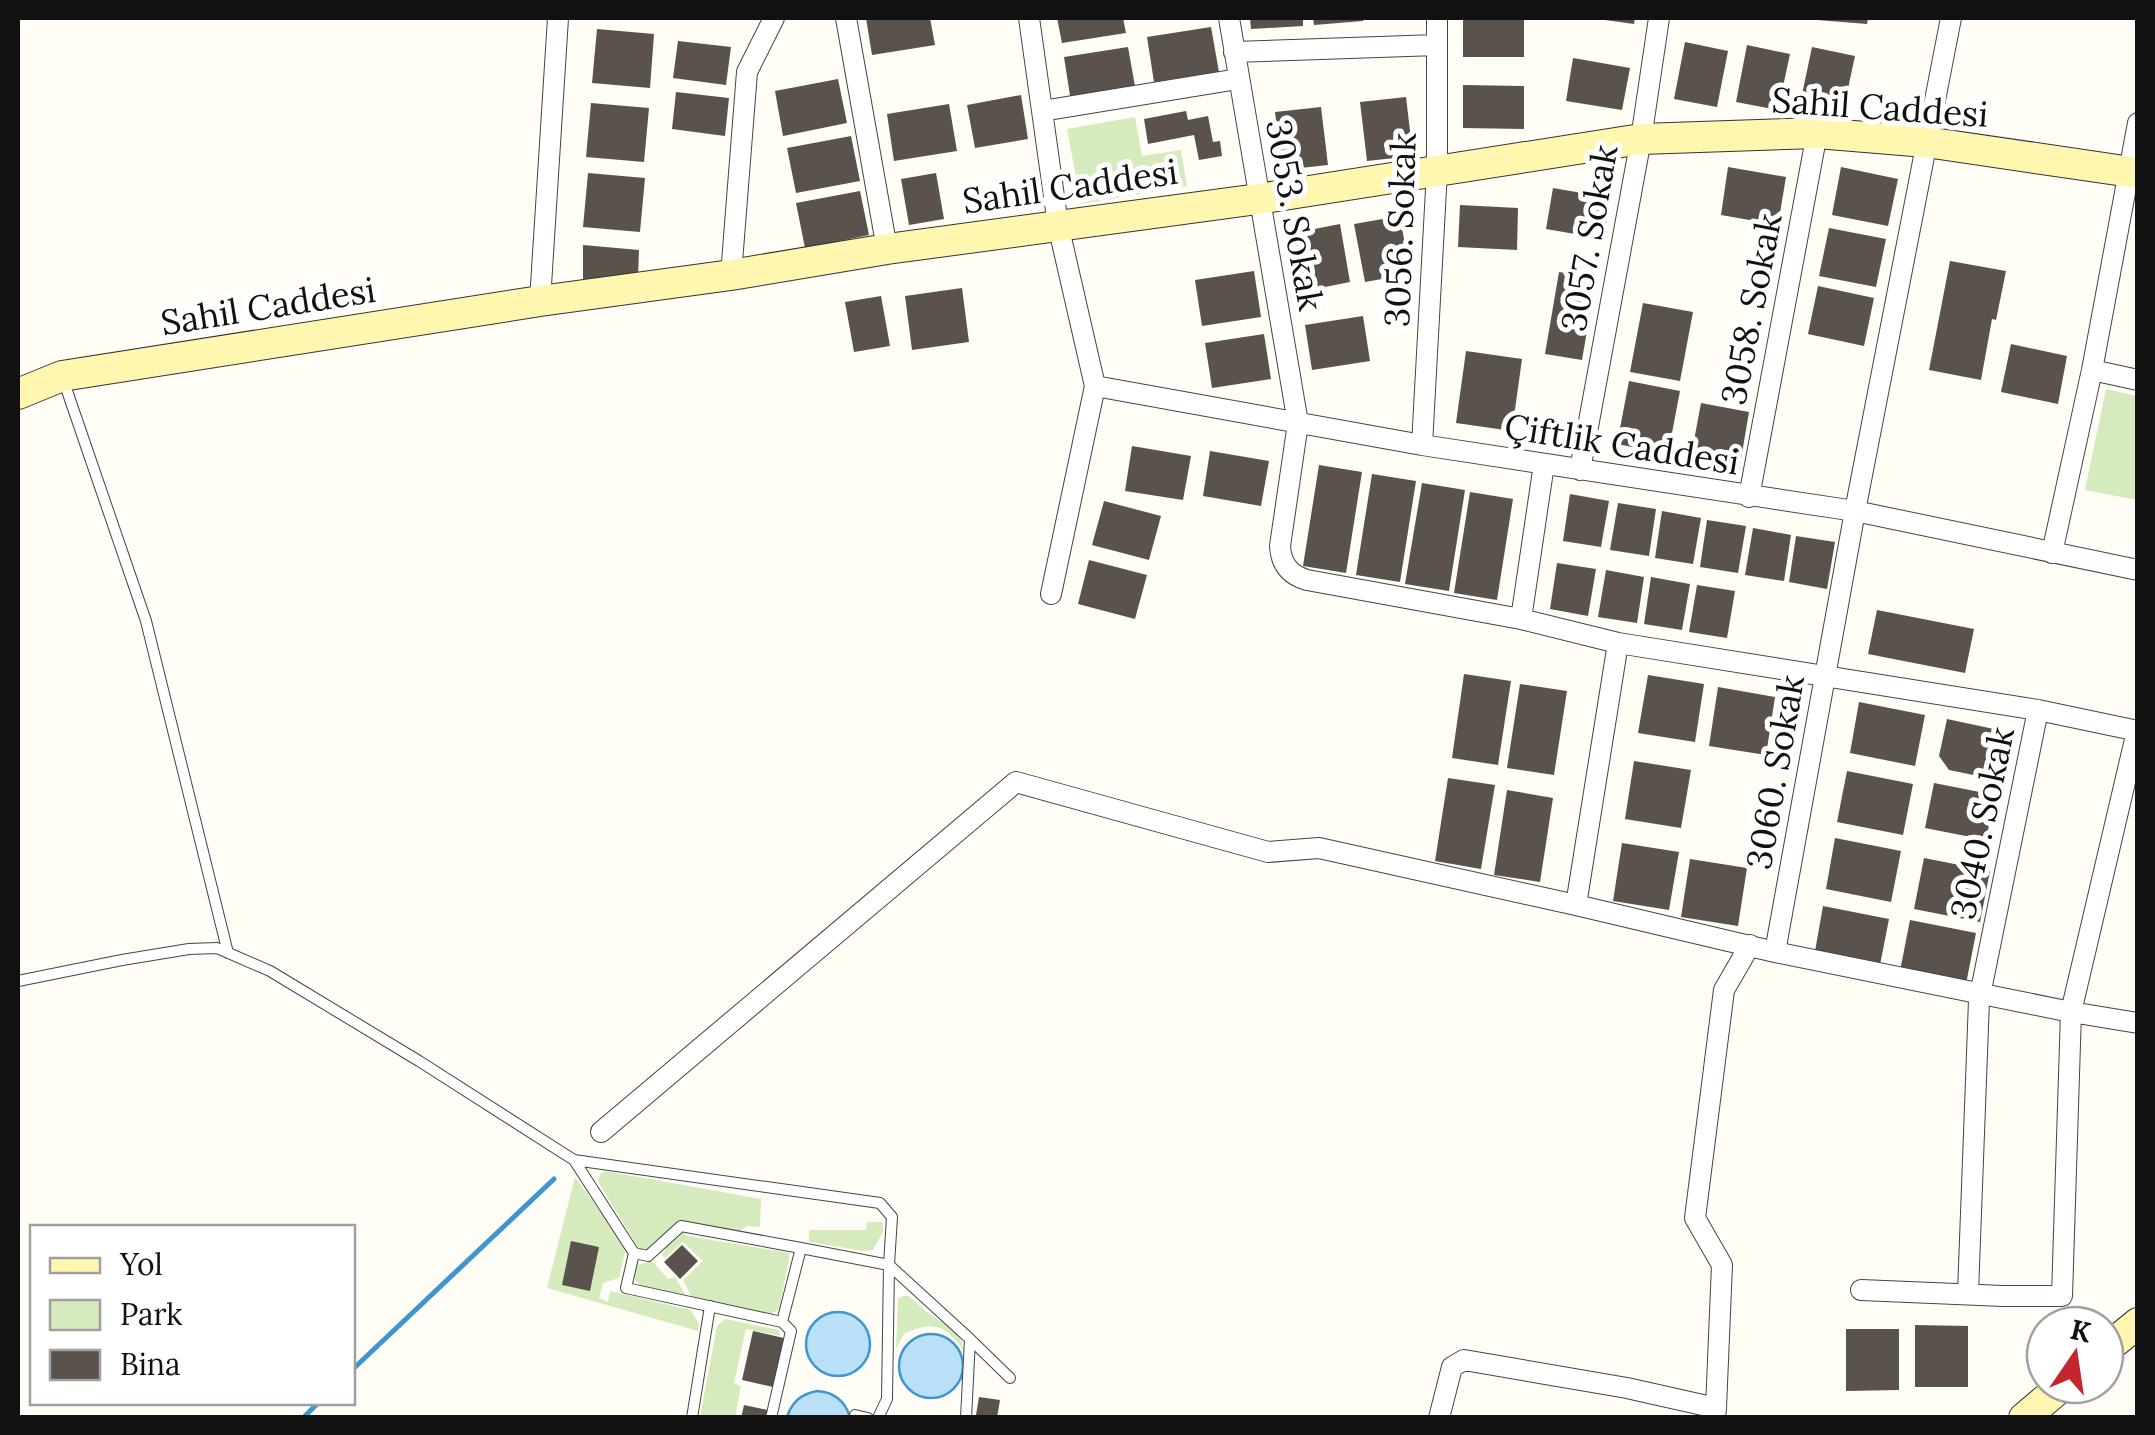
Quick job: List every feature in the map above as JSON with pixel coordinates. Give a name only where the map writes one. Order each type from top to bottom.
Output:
[{"type":"street","points":[[540,301],[558,18]]},
{"type":"street","points":[[730,275],[746,72],[774,18]]},
{"type":"street","points":[[846,18],[886,248]]},
{"type":"street","points":[[1029,18],[1058,225],[1095,386],[1051,594]]},
{"type":"street","name":"3053. Sokak","points":[[1229,18],[1298,423],[1280,546],[1284,563],[1288,570],[1307,580],[1521,619]]},
{"type":"street","name":"3056. Sokak","points":[[1422,446],[1436,171],[1437,18]]},
{"type":"street","name":"3057. Sokak","points":[[1580,470],[1641,140],[1659,18]]},
{"type":"street","name":"3060. Sokak","points":[[1775,952],[1855,511],[1951,18]]},
{"type":"street","points":[[1234,52],[1437,44]]},
{"type":"street","points":[[1042,112],[1238,79]]},
{"type":"street","points":[[2052,553],[2134,172],[2138,123]]},
{"type":"street","name":"Sahil Caddesi","points":[[18,394],[62,376],[540,301],[1641,140],[1817,133],[1926,142],[2134,172]]},
{"type":"street","name":"3058. Sokak","points":[[1749,497],[1817,133]]},
{"type":"street","points":[[2092,370],[2138,380]]},
{"type":"street","name":"Çiftlik Caddesi","points":[[1095,386],[1422,446],[1855,511],[2138,570]]},
{"type":"street","points":[[1521,619],[1544,464]]},
{"type":"street","name":"3040. Sokak","points":[[1521,619],[1618,643],[2038,710],[1981,992],[1968,1293]]},
{"type":"street","points":[[1576,905],[1618,643]]},
{"type":"street","points":[[1861,1290],[2062,1296],[2070,1012],[2137,732],[2038,710]]},
{"type":"street","points":[[602,1132],[1016,782],[1268,852],[1319,848],[1775,952],[2138,1023]]},
{"type":"street","points":[[1439,1418],[1452,1368],[1464,1360],[1627,1388],[1716,1412],[1722,1266],[1695,1218],[1724,990],[1750,945]]},
{"type":"lane","points":[[62,376],[146,621],[228,953]]},
{"type":"lane","points":[[18,981],[189,949],[217,948],[270,971],[574,1160],[634,1253],[648,1256],[681,1226],[889,1265],[1010,1378]]},
{"type":"lane","points":[[574,1160],[880,1203],[892,1217],[887,1399],[878,1418]]},
{"type":"lane","points":[[782,1322],[801,1248]]},
{"type":"lane","points":[[634,1253],[626,1288],[782,1322],[790,1331],[771,1418]]},
{"type":"lane","points":[[692,1418],[710,1306]]},
{"type":"lane","points":[[966,1418],[970,1338]]},
{"type":"lane","points":[[855,1415],[868,1418]]},
{"type":"green space","points":[[1135,117],[1142,156],[1181,150],[1187,186],[1081,204],[1067,129]]},
{"type":"green space","points":[[2106,389],[2137,396],[2137,500],[2085,490]]},
{"type":"green space","points":[[605,1171],[761,1199],[760,1227],[747,1226],[738,1232],[682,1220],[643,1251],[598,1182]]},
{"type":"green space","points":[[575,1177],[626,1247],[619,1278],[603,1283],[599,1298],[608,1302],[610,1291],[691,1310],[699,1324],[698,1331],[547,1288]]},
{"type":"green space","points":[[867,1222],[883,1222],[883,1232],[873,1250],[809,1242],[809,1230],[866,1230]]},
{"type":"green space","points":[[680,1231],[688,1236],[790,1253],[779,1309],[771,1314],[692,1298],[683,1280],[703,1261],[683,1242],[665,1258],[662,1255],[664,1246]]},
{"type":"green space","points":[[652,1261],[668,1279],[675,1277],[686,1296],[640,1286],[634,1278],[637,1265]]},
{"type":"green space","points":[[909,1296],[952,1328],[964,1351],[951,1335],[931,1326],[904,1334],[896,1349],[898,1299]]},
{"type":"green space","points":[[725,1319],[779,1330],[780,1336],[746,1329],[734,1383],[741,1386],[735,1417],[700,1417],[717,1326]]},
{"type":"water","points":[[838,1312],[861,1321],[870,1344],[861,1367],[838,1376],[815,1367],[806,1344],[815,1321]]},
{"type":"water","points":[[931,1334],[954,1343],[963,1366],[954,1389],[931,1398],[908,1389],[899,1366],[908,1343]]},
{"type":"water","points":[[817,1391],[838,1398],[850,1417],[787,1417],[798,1400]]},
{"type":"building","points":[[866,18],[930,18],[935,45],[872,55]]},
{"type":"building","points":[[1057,18],[1123,18],[1126,33],[1062,43]]},
{"type":"building","points":[[1250,18],[1303,18],[1303,26],[1251,29]]},
{"type":"building","points":[[1313,18],[1363,18],[1363,21],[1314,25]]},
{"type":"building","points":[[1463,18],[1524,18],[1524,57],[1463,57]]},
{"type":"building","points":[[1606,18],[1635,18],[1634,24]]},
{"type":"building","points":[[1817,18],[1868,18],[1867,24]]},
{"type":"building","points":[[1211,27],[1219,72],[1154,82],[1147,37]]},
{"type":"building","points":[[597,29],[654,34],[650,88],[592,83]]},
{"type":"building","points":[[678,41],[731,47],[726,85],[673,78]]},
{"type":"building","points":[[1685,42],[1728,51],[1717,107],[1674,99]]},
{"type":"building","points":[[1747,45],[1790,54],[1778,110],[1736,102]]},
{"type":"building","points":[[1128,47],[1136,92],[1071,102],[1064,57]]},
{"type":"building","points":[[1812,47],[1855,56],[1843,112],[1800,104]]},
{"type":"building","points":[[1573,58],[1630,68],[1622,110],[1566,101]]},
{"type":"building","points":[[838,79],[847,123],[783,136],[775,91]]},
{"type":"building","points":[[1463,85],[1524,86],[1524,129],[1463,128]]},
{"type":"building","points":[[676,92],[729,98],[725,136],[672,129]]},
{"type":"building","points":[[1021,95],[1028,139],[975,148],[967,105]]},
{"type":"building","points":[[1406,97],[1413,156],[1367,161],[1360,102]]},
{"type":"building","points":[[591,103],[649,108],[644,162],[586,157]]},
{"type":"building","points":[[949,104],[957,151],[894,161],[887,114]]},
{"type":"building","points":[[1321,107],[1328,165],[1282,170],[1275,112]]},
{"type":"building","points":[[1186,111],[1188,120],[1208,116],[1213,142],[1220,141],[1222,156],[1199,160],[1194,135],[1148,144],[1144,119]]},
{"type":"building","points":[[851,136],[860,181],[796,193],[787,148]]},
{"type":"building","points":[[1728,167],[1786,177],[1778,225],[1721,215]]},
{"type":"building","points":[[1841,167],[1898,179],[1888,226],[1832,215]]},
{"type":"building","points":[[588,173],[645,178],[640,232],[583,227]]},
{"type":"building","points":[[936,173],[944,219],[909,225],[901,179]]},
{"type":"building","points":[[1553,188],[1611,198],[1604,239],[1546,229]]},
{"type":"building","points":[[860,191],[869,235],[805,248],[796,203]]},
{"type":"building","points":[[1460,205],[1518,208],[1517,250],[1458,247]]},
{"type":"building","points":[[1400,216],[1410,274],[1365,282],[1354,224]]},
{"type":"building","points":[[1340,224],[1350,282],[1305,291],[1294,233]]},
{"type":"building","points":[[1829,228],[1886,239],[1876,287],[1819,276]]},
{"type":"building","points":[[583,245],[639,250],[638,277],[583,279]]},
{"type":"building","points":[[1950,261],[2006,271],[1981,380],[1929,370]]},
{"type":"building","points":[[1254,271],[1261,317],[1202,326],[1195,280]]},
{"type":"building","points":[[1559,272],[1596,278],[1582,360],[1545,354]]},
{"type":"building","points":[[1818,286],[1874,298],[1864,346],[1808,334]]},
{"type":"building","points":[[962,288],[969,342],[912,350],[905,296]]},
{"type":"building","points":[[881,296],[890,346],[854,352],[845,302]]},
{"type":"building","points":[[1643,303],[1693,312],[1680,381],[1630,372]]},
{"type":"building","points":[[1363,316],[1370,361],[1312,370],[1305,325]]},
{"type":"building","points":[[1264,334],[1271,379],[1212,388],[1205,343]]},
{"type":"building","points":[[2011,344],[2067,356],[2058,404],[2001,392]]},
{"type":"building","points":[[1466,351],[1522,359],[1512,431],[1456,423]]},
{"type":"building","points":[[1629,381],[1680,391],[1668,454],[1617,444]]},
{"type":"building","points":[[1701,403],[1749,412],[1739,471],[1690,462]]},
{"type":"building","points":[[1132,446],[1191,456],[1183,500],[1125,491]]},
{"type":"building","points":[[1210,451],[1269,461],[1261,506],[1203,496]]},
{"type":"building","points":[[1319,465],[1362,472],[1346,573],[1303,566]]},
{"type":"building","points":[[1372,474],[1416,481],[1400,582],[1356,575]]},
{"type":"building","points":[[1422,483],[1465,490],[1449,591],[1405,584]]},
{"type":"building","points":[[1470,492],[1513,499],[1497,600],[1454,593]]},
{"type":"building","points":[[1570,494],[1609,501],[1601,547],[1563,541]]},
{"type":"building","points":[[1104,501],[1161,516],[1149,560],[1092,545]]},
{"type":"building","points":[[1618,503],[1656,509],[1649,556],[1610,550]]},
{"type":"building","points":[[1662,511],[1701,518],[1693,564],[1655,558]]},
{"type":"building","points":[[1707,520],[1746,526],[1738,573],[1700,567]]},
{"type":"building","points":[[1753,528],[1791,535],[1784,581],[1745,575]]},
{"type":"building","points":[[1796,536],[1835,542],[1827,589],[1789,582]]},
{"type":"building","points":[[1089,560],[1147,575],[1135,619],[1078,604]]},
{"type":"building","points":[[1557,563],[1596,569],[1588,616],[1550,609]]},
{"type":"building","points":[[1606,570],[1644,577],[1637,623],[1598,617]]},
{"type":"building","points":[[1651,577],[1690,584],[1682,630],[1644,624]]},
{"type":"building","points":[[1697,585],[1735,591],[1727,638],[1689,632]]},
{"type":"building","points":[[1877,610],[1974,629],[1965,673],[1868,654]]},
{"type":"building","points":[[1464,674],[1511,681],[1498,765],[1452,758]]},
{"type":"building","points":[[1648,675],[1704,684],[1695,742],[1638,733]]},
{"type":"building","points":[[1520,684],[1567,691],[1554,775],[1507,768]]},
{"type":"building","points":[[1718,687],[1775,697],[1766,755],[1709,746]]},
{"type":"building","points":[[1859,702],[1925,715],[1915,766],[1850,753]]},
{"type":"building","points":[[1947,719],[2008,732],[1998,780],[1949,770],[1939,756]]},
{"type":"building","points":[[1634,761],[1691,770],[1681,828],[1625,819]]},
{"type":"building","points":[[1847,771],[1913,784],[1903,835],[1837,822]]},
{"type":"building","points":[[1448,778],[1495,785],[1481,869],[1435,861]]},
{"type":"building","points":[[1934,783],[1995,795],[1986,840],[1925,828]]},
{"type":"building","points":[[1507,790],[1553,798],[1540,882],[1494,875]]},
{"type":"building","points":[[1835,838],[1901,851],[1891,902],[1826,889]]},
{"type":"building","points":[[1622,843],[1679,852],[1669,910],[1613,901]]},
{"type":"building","points":[[1924,858],[1990,871],[1980,922],[1914,909]]},
{"type":"building","points":[[1690,859],[1747,868],[1738,926],[1681,917]]},
{"type":"building","points":[[1823,906],[1889,919],[1879,970],[1814,957]]},
{"type":"building","points":[[1910,920],[1976,933],[1966,984],[1900,971]]},
{"type":"building","points":[[571,1241],[599,1247],[590,1291],[562,1285]]},
{"type":"building","points":[[682,1245],[698,1261],[680,1279],[664,1262]]},
{"type":"building","points":[[1915,1325],[1968,1326],[1968,1387],[1915,1387]]},
{"type":"building","points":[[1846,1329],[1899,1329],[1899,1390],[1846,1391]]},
{"type":"building","points":[[753,1331],[784,1338],[773,1387],[742,1380]]},
{"type":"building","points":[[979,1397],[1000,1400],[997,1418],[976,1415]]},
{"type":"building","points":[[744,1405],[768,1410],[766,1418],[741,1418]]},
{"type":"waterway","points":[[355,1367],[554,1179]]},
{"type":"waterway","points":[[303,1418],[316,1405]]}]
